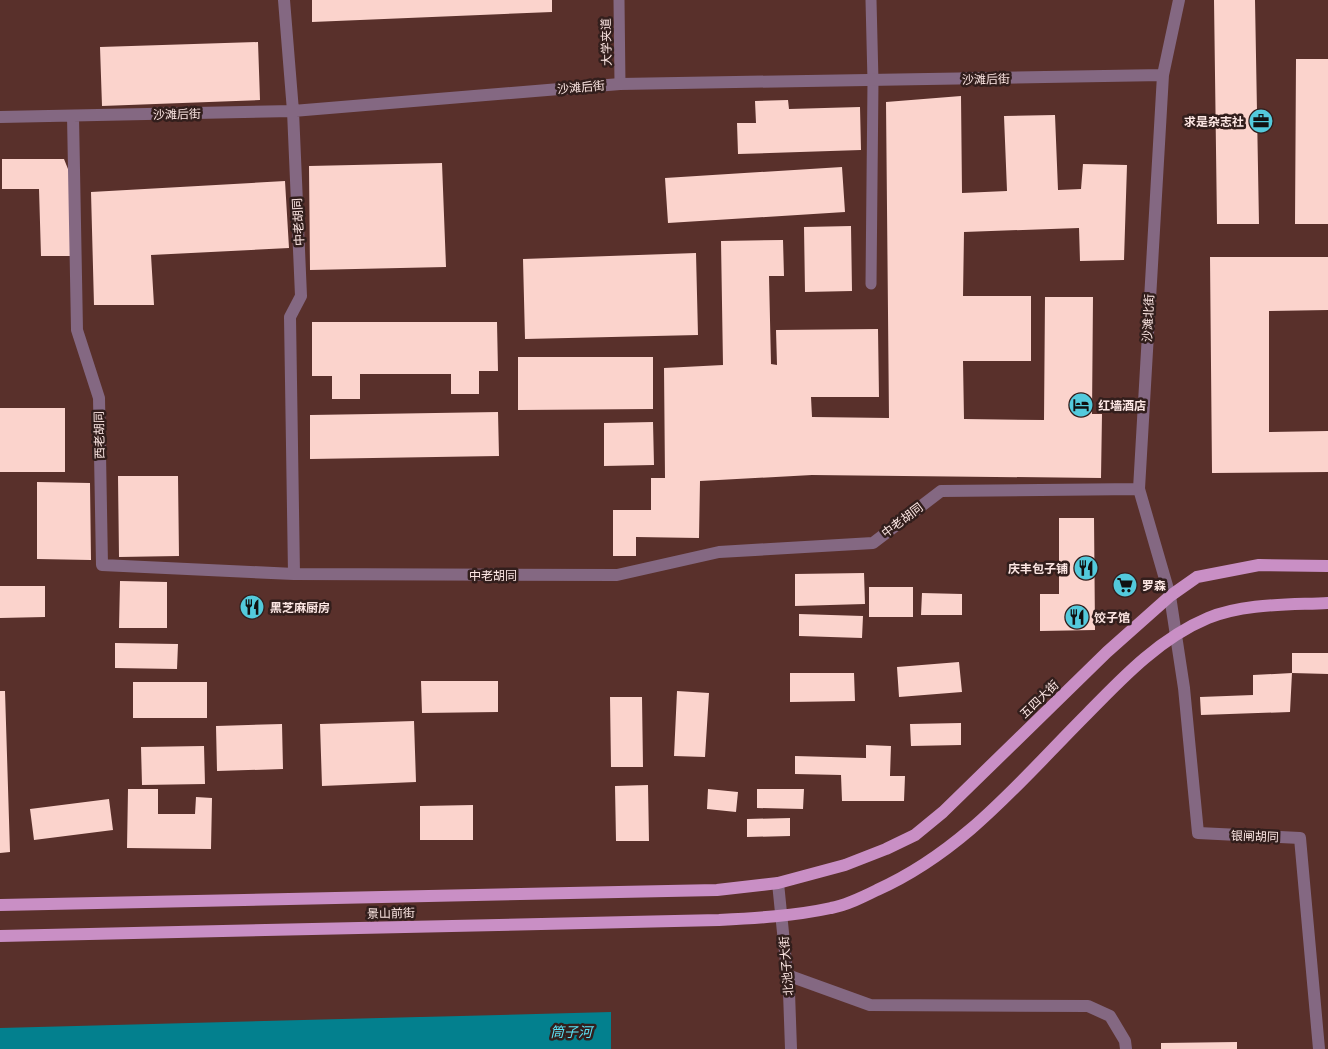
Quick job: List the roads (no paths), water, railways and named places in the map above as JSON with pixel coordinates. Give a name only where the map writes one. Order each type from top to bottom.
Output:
[{"type":"main road","name":"五四大街","points":[[778,883],[845,865],[886,850],[915,834],[943,812],[1107,652],[1170,596],[1197,577],[1260,565],[1328,566]]},
{"type":"main road","points":[[782,916],[833,908],[891,884],[930,862],[979,823],[1137,664],[1177,634],[1209,618],[1237,610],[1328,603]]},
{"type":"main road","name":"景山前街","points":[[0,905],[717,890],[778,883]]},
{"type":"main road","name":"景山前街","points":[[0,936],[782,916]]},
{"type":"street","name":"中老胡同","points":[[284,0],[293,111],[301,296],[290,317],[294,574],[617,575],[719,552],[873,543],[941,491],[1138,490]]},
{"type":"street","name":"沙滩北街","points":[[1177,634],[1170,596],[1138,490],[1163,75],[1179,0]]},
{"type":"street","name":"沙滩后街","points":[[0,117],[293,111],[620,84],[1163,75]]},
{"type":"street","name":"西老胡同","points":[[73,116],[77,330],[98,398],[102,564],[294,574]]},
{"type":"street","name":"银闸胡同","points":[[1177,634],[1198,834],[1300,838],[1319,1049]]},
{"type":"street","name":"北池子大街","points":[[778,883],[787,975],[791,1049]]},
{"type":"street","points":[[787,975],[870,1005],[1088,1006],[1110,1016],[1125,1041],[1126,1049]]},
{"type":"lane","name":"大学夹道","points":[[619,0],[620,84]]},
{"type":"lane","points":[[871,0],[873,81],[871,284]]},
{"type":"water","name":"筒子河","points":[[611,1012],[611,1049],[0,1049],[0,1028]]},
{"type":"place","name":"求是杂志社","points":[[1261,121]]},
{"type":"place","name":"红墙酒店","points":[[1081,405]]},
{"type":"place","name":"庆丰包子铺","points":[[1086,568]]},
{"type":"place","name":"罗森","points":[[1125,585]]},
{"type":"place","name":"黑芝麻厨房","points":[[252,607]]},
{"type":"place","name":"饺子馆","points":[[1077,617]]}]
